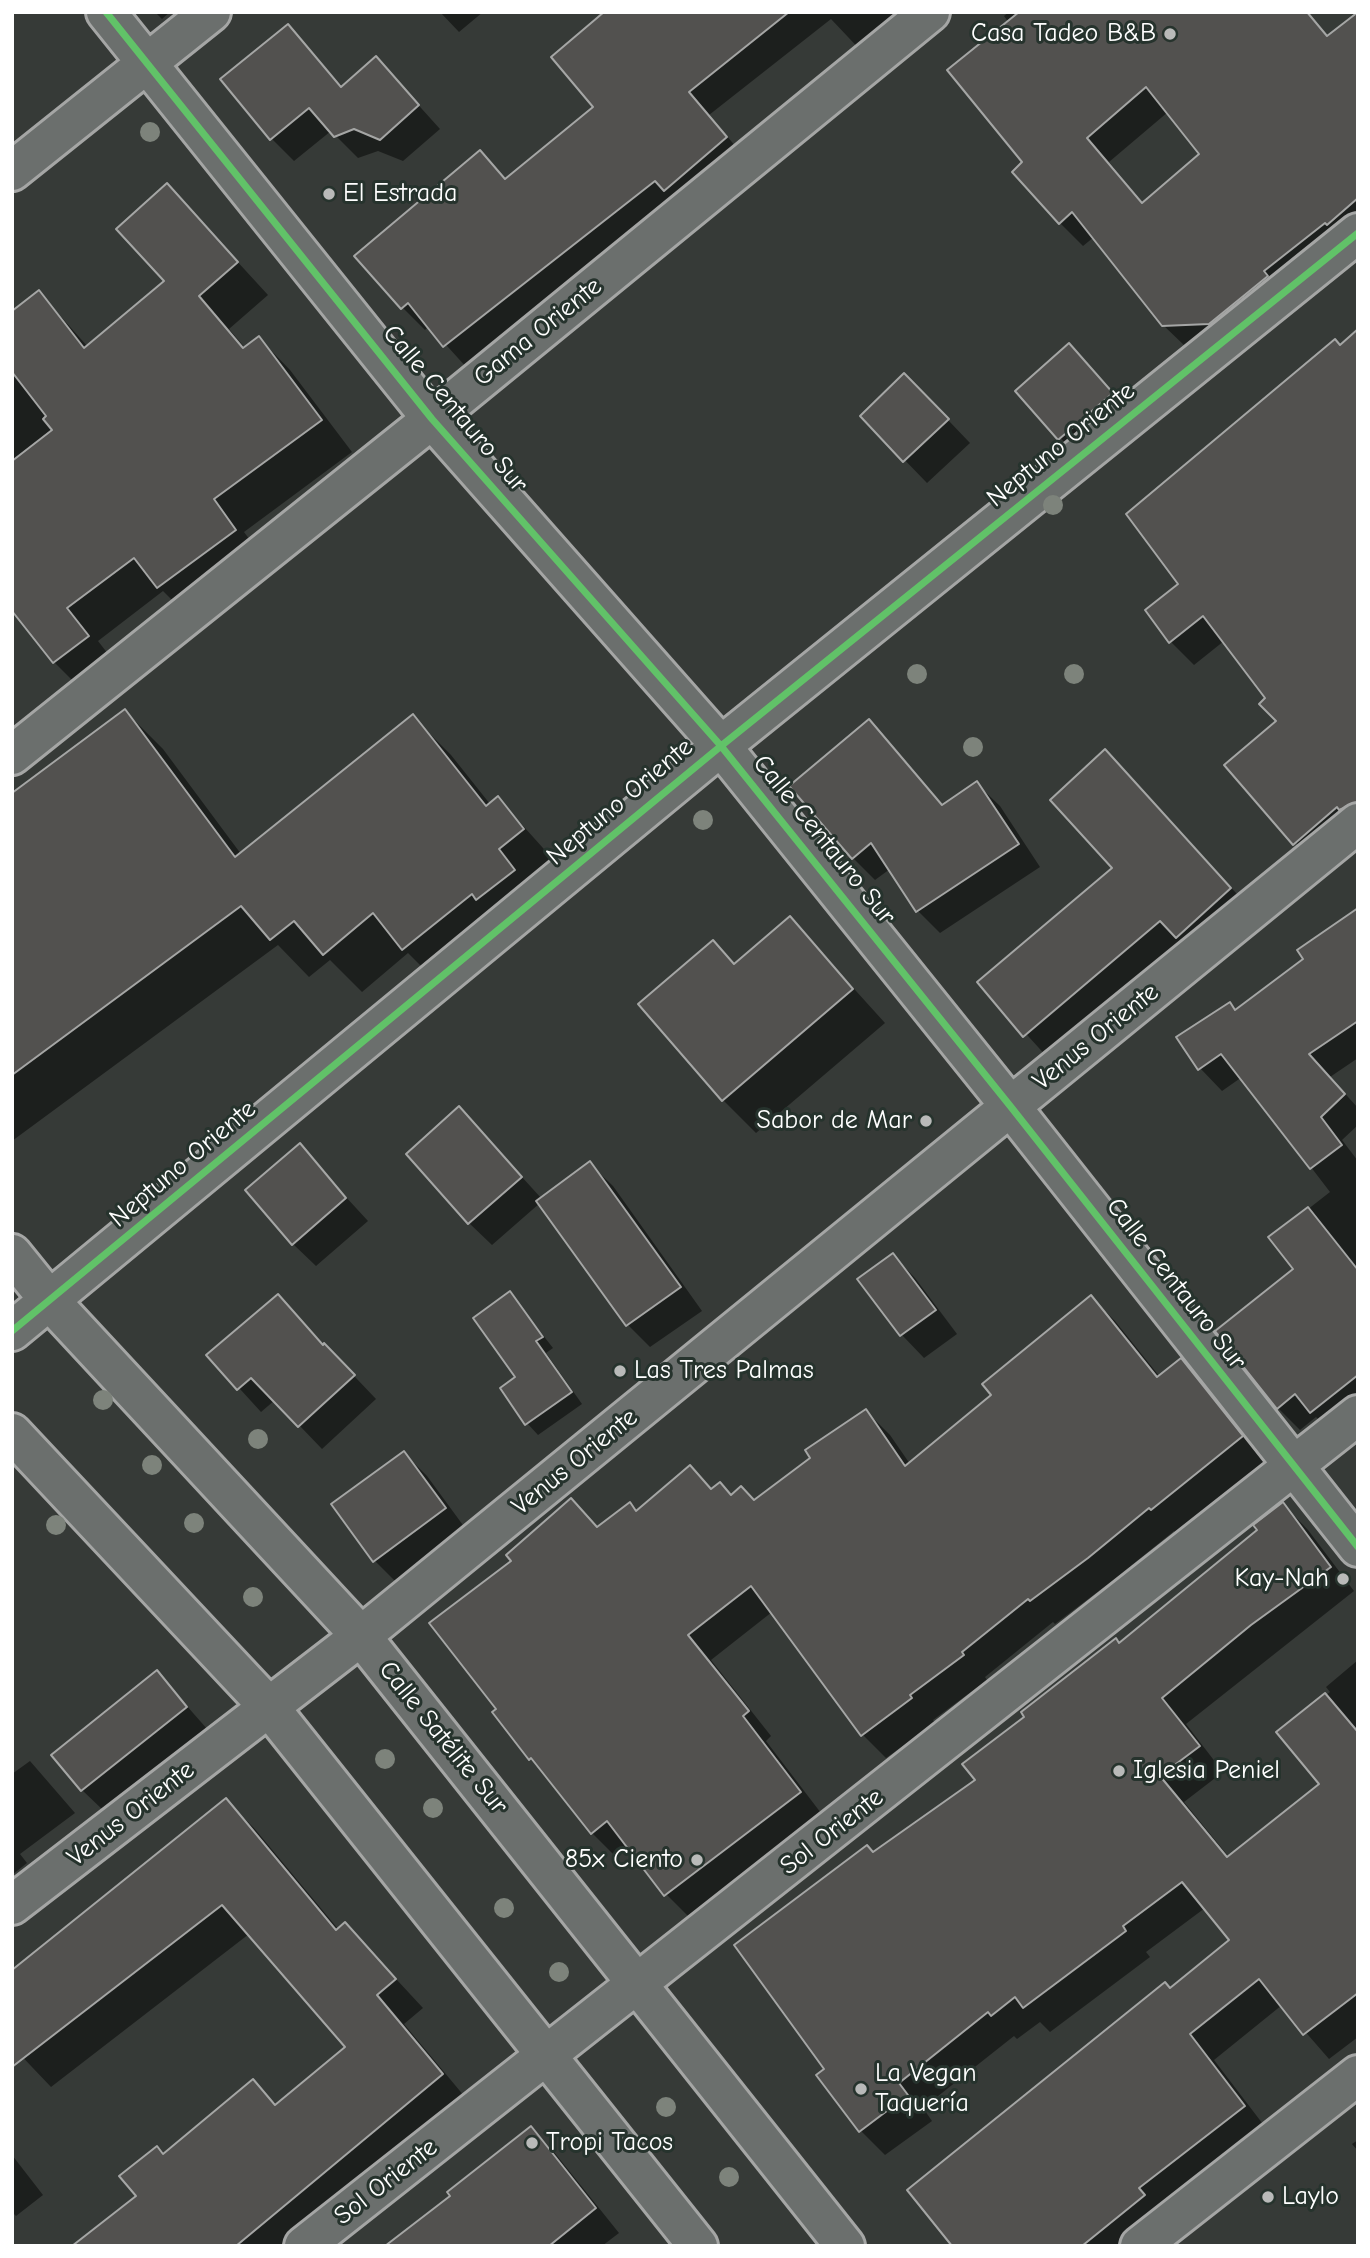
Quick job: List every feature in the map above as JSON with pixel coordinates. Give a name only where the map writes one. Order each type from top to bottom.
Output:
[{"type":"street","name":"Calle Centauro Sur","points":[[106,12],[432,419],[721,746],[1012,1107],[1293,1468],[1358,1547]]},
{"type":"street","points":[[12,171],[211,12]]},
{"type":"street","name":"Gama Oriente","points":[[12,755],[432,419],[930,12]]},
{"type":"street","name":"Neptuno Oriente","points":[[12,1331],[721,746],[1358,233]]},
{"type":"street","name":"Venus Oriente","points":[[12,1905],[361,1636],[1358,823]]},
{"type":"street","name":"Calle Satélite Sur","points":[[12,1254],[50,1301],[361,1636],[845,2246]]},
{"type":"street","name":"Sol Oriente","points":[[304,2246],[1358,1415]]},
{"type":"street","points":[[12,1433],[269,1707],[698,2246]]},
{"type":"street","points":[[1140,2246],[1358,2075]]},
{"type":"building","points":[[604,12],[789,12],[689,92],[727,137],[664,191],[655,181],[443,347],[408,303],[401,309],[354,256],[480,150],[505,179],[593,107],[551,57]]},
{"type":"building","points":[[1019,12],[1307,12],[1327,36],[1358,12],[1358,198],[1327,225],[1325,223],[1264,271],[1268,276],[1209,324],[1162,326],[1072,212],[1059,224],[1012,172],[1022,162],[947,70]],"holes":[[[1146,87],[1199,154],[1142,203],[1087,138]]]},
{"type":"building","points":[[288,24],[341,87],[376,56],[419,105],[380,140],[354,129],[334,137],[309,108],[270,140],[220,79]]},
{"type":"building","points":[[167,183],[238,262],[199,296],[243,348],[259,336],[322,420],[214,499],[236,530],[157,588],[134,558],[67,608],[89,636],[53,663],[12,611],[12,461],[52,430],[43,419],[46,416],[12,372],[12,311],[39,290],[84,348],[164,281],[116,229]]},
{"type":"building","points":[[1358,329],[1358,802],[1339,810],[1337,807],[1293,845],[1224,765],[1276,721],[1259,704],[1265,698],[1203,616],[1169,643],[1145,610],[1178,584],[1126,514],[1335,339],[1340,345]]},
{"type":"building","points":[[1069,343],[1113,393],[1058,440],[1015,391]]},
{"type":"building","points":[[904,373],[949,419],[903,462],[860,416]]},
{"type":"building","points":[[125,709],[235,857],[413,714],[486,806],[498,796],[524,829],[499,849],[515,870],[476,900],[472,894],[402,950],[373,913],[323,955],[294,921],[270,940],[241,906],[12,1075],[12,793]]},
{"type":"building","points":[[869,719],[942,805],[977,781],[1019,844],[916,912],[871,843],[852,859],[789,786]]},
{"type":"building","points":[[1105,749],[1231,888],[1176,938],[1160,921],[1023,1037],[977,982],[1112,868],[1050,800]]},
{"type":"building","points":[[1358,908],[1358,1021],[1309,1054],[1345,1094],[1321,1117],[1342,1145],[1310,1169],[1221,1054],[1198,1070],[1176,1037],[1230,1002],[1235,1010],[1303,959],[1297,950]]},
{"type":"building","points":[[790,916],[853,989],[722,1101],[638,1004],[713,940],[734,964]]},
{"type":"building","points":[[459,1106],[522,1177],[468,1224],[406,1154]]},
{"type":"building","points":[[300,1143],[346,1198],[292,1245],[245,1190]]},
{"type":"building","points":[[590,1161],[681,1287],[626,1326],[536,1201]]},
{"type":"building","points":[[1308,1207],[1358,1270],[1358,1375],[1310,1413],[1295,1394],[1277,1409],[1215,1331],[1293,1269],[1268,1237]]},
{"type":"building","points":[[893,1253],[936,1310],[900,1336],[857,1279]]},
{"type":"building","points":[[510,1291],[543,1337],[536,1341],[572,1392],[525,1425],[500,1388],[515,1377],[473,1318]]},
{"type":"building","points":[[278,1294],[323,1345],[324,1343],[355,1375],[298,1427],[251,1378],[237,1390],[206,1355]]},
{"type":"building","points":[[1091,1295],[1157,1377],[1181,1358],[1243,1436],[1088,1558],[1030,1601],[1028,1599],[962,1652],[964,1655],[910,1695],[912,1698],[861,1736],[751,1586],[688,1635],[749,1711],[743,1716],[801,1792],[664,1896],[607,1821],[591,1834],[492,1712],[496,1709],[429,1623],[511,1561],[506,1555],[571,1498],[597,1527],[630,1502],[636,1511],[690,1465],[711,1489],[720,1482],[731,1495],[741,1486],[754,1500],[810,1458],[805,1450],[866,1409],[905,1466],[991,1395],[982,1384]]},
{"type":"building","points":[[404,1451],[446,1508],[373,1562],[331,1504]]},
{"type":"building","points":[[1283,1502],[1331,1567],[1251,1625],[1162,1698],[1200,1746],[1160,1776],[1227,1857],[1319,1784],[1276,1732],[1325,1693],[1358,1732],[1358,1993],[1303,2035],[1259,1979],[1190,2034],[1245,2106],[1139,2188],[1145,2195],[1082,2246],[952,2246],[907,2190],[1165,1982],[1170,1988],[1229,1940],[1182,1882],[1123,1926],[1126,1931],[1023,2008],[1015,1997],[991,2016],[988,2012],[899,2083],[908,2095],[859,2132],[816,2075],[824,2069],[734,1945],[867,1845],[873,1852],[975,1780],[962,1764],[1024,1717],[1021,1712],[1116,1638],[1119,1643],[1257,1530],[1253,1525]]},
{"type":"building","points":[[157,1670],[187,1707],[81,1791],[51,1755]]},
{"type":"building","points":[[226,1798],[336,1930],[345,1922],[396,1979],[377,1995],[443,2074],[236,2246],[72,2246],[136,2196],[119,2176],[157,2146],[163,2154],[253,2079],[275,2105],[345,2047],[222,1905],[12,2067],[12,1970]]},
{"type":"building","points":[[531,2126],[596,2208],[549,2246],[385,2246],[450,2196],[447,2192]]},
{"type":"cycle path","points":[[106,12],[432,419],[721,746],[1011,1107],[1358,1547]]},
{"type":"cycle path","points":[[12,1331],[721,746],[1358,233]]},
{"type":"place","name":"Casa Tadeo B&B","points":[[1170,34]]},
{"type":"place","name":"El Estrada","points":[[329,194]]},
{"type":"place","name":"Sabor de Mar","points":[[926,1121]]},
{"type":"place","name":"Las Tres Palmas","points":[[620,1371]]},
{"type":"place","name":"Kay-Nah","points":[[1343,1579]]},
{"type":"place","name":"Iglesia Peniel","points":[[1119,1771]]},
{"type":"place","name":"85x Ciento","points":[[697,1860]]},
{"type":"place","name":"La Vegan Taquería","points":[[861,2089]]},
{"type":"place","name":"Tropi Tacos","points":[[532,2143]]},
{"type":"place","name":"Laylo","points":[[1268,2197]]}]
